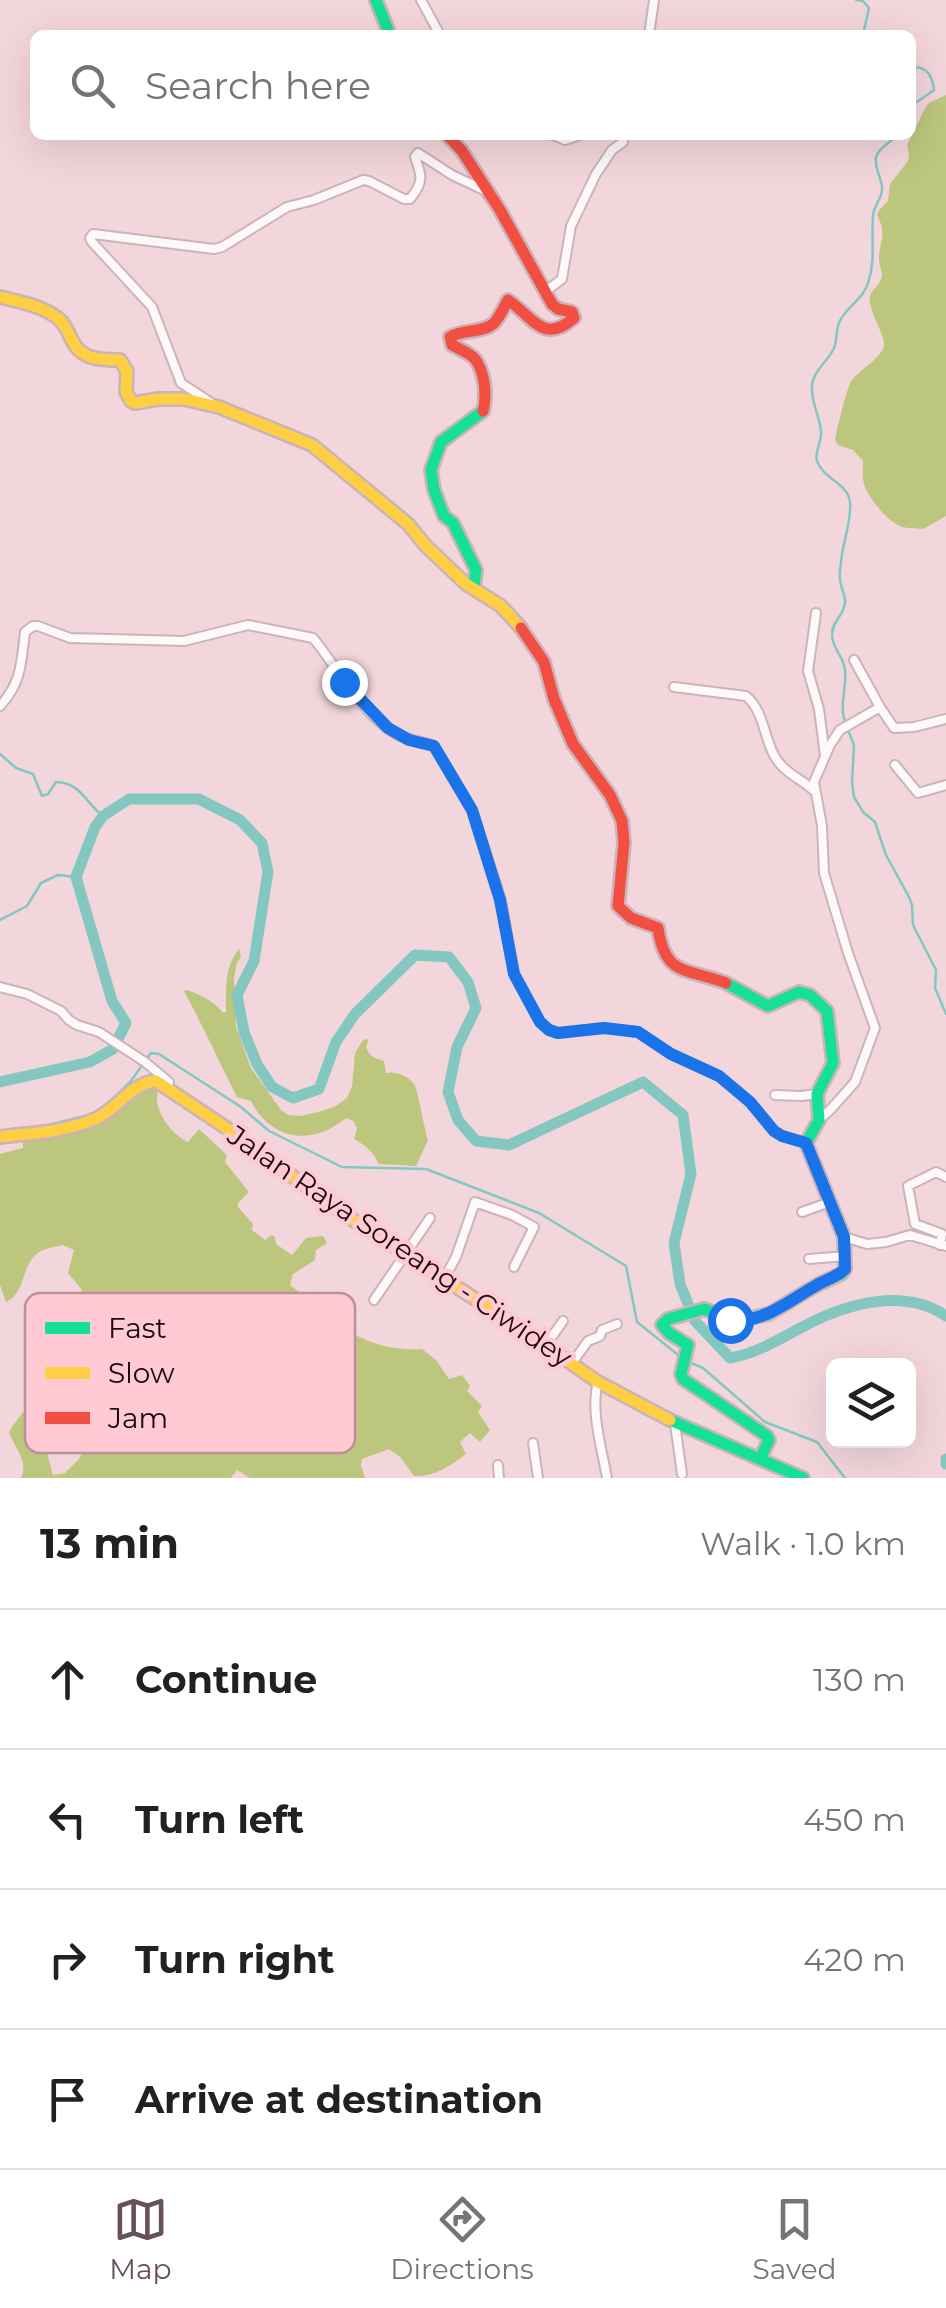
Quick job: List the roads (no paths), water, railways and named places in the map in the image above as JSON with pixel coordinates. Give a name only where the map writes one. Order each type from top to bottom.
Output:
[{"type":"main road","points":[[376,0],[388,30]]},
{"type":"main road","points":[[453,140],[526,252],[554,306],[573,313],[574,318],[556,328],[540,327],[514,301],[508,300],[493,324],[450,337],[452,345],[474,358],[486,400],[482,412],[441,442],[431,470],[444,516],[453,523],[476,570],[474,587]]},
{"type":"main road","points":[[0,297],[60,320],[76,349],[91,358],[102,362],[120,360],[127,371],[126,392],[130,401],[172,398],[218,407],[312,445],[408,524],[466,584],[508,611],[544,662],[573,744],[610,795],[622,821],[624,843],[618,906],[621,912],[658,928],[658,946],[672,966],[723,982],[768,1006],[796,990],[805,992],[827,1011],[833,1063],[816,1094],[818,1120],[806,1143],[844,1237],[843,1272],[770,1314],[737,1321],[704,1309],[668,1318],[662,1325],[690,1348],[681,1374],[683,1379],[767,1436],[769,1440],[760,1459]]},
{"type":"main road","points":[[0,1137],[49,1133],[82,1125],[112,1110],[148,1080],[168,1087]]},
{"type":"main road","name":"Jalan Raya Soreang - Ciwidey","points":[[168,1087],[328,1202],[598,1382],[674,1422],[804,1478]]},
{"type":"street","points":[[420,0],[437,30]]},
{"type":"street","points":[[650,30],[654,0]]},
{"type":"street","points":[[546,291],[562,279],[571,226],[596,174],[623,140]]},
{"type":"street","points":[[218,407],[181,383],[152,307],[92,242],[93,234],[214,250],[287,207],[363,180],[404,200],[410,199],[421,177],[414,157],[418,153],[489,192]]},
{"type":"street","points":[[816,613],[808,671],[825,756]]},
{"type":"street","points":[[0,706],[14,690],[25,632],[33,626],[70,638],[184,641],[248,625],[313,638],[364,704],[398,735],[434,746],[460,786],[472,810],[500,900],[514,974],[540,1022],[558,1033],[604,1028],[638,1032],[671,1054],[719,1076],[750,1102],[774,1131],[806,1143]]},
{"type":"street","points":[[854,660],[894,728],[946,719]]},
{"type":"street","points":[[674,687],[746,696],[754,704],[772,752],[782,767],[816,794]]},
{"type":"street","points":[[818,1120],[855,1082],[875,1028],[824,873],[822,826],[814,782],[842,728],[880,708]]},
{"type":"street","points":[[896,765],[918,793],[946,785]]},
{"type":"street","points":[[0,987],[27,994],[61,1011],[76,1024],[99,1032],[146,1062],[169,1082],[168,1087]]},
{"type":"street","points":[[774,1096],[816,1094]]},
{"type":"street","points":[[844,1237],[866,1244],[917,1236],[943,1245],[942,1234],[915,1224],[908,1186],[933,1173],[946,1177]]},
{"type":"street","points":[[444,1278],[460,1246],[473,1204],[478,1202],[534,1226],[514,1266]]},
{"type":"street","points":[[802,1212],[830,1202]]},
{"type":"street","points":[[374,1300],[430,1218]]},
{"type":"street","points":[[808,1260],[846,1256]]},
{"type":"street","points":[[546,1345],[563,1320]]},
{"type":"street","points":[[572,1363],[588,1341],[617,1324]]},
{"type":"street","points":[[598,1382],[595,1397],[608,1478]]},
{"type":"street","points":[[674,1422],[682,1474]]},
{"type":"street","points":[[533,1443],[538,1478]]},
{"type":"street","points":[[498,1464],[500,1478]]},
{"type":"waterway","points":[[856,0],[869,8],[864,30]]},
{"type":"waterway","points":[[916,68],[928,72],[934,90],[916,103]]},
{"type":"waterway","points":[[845,722],[845,670],[832,635],[845,604],[840,574],[850,502],[845,490],[817,461],[821,432],[812,387],[834,348],[839,322],[868,283],[873,258],[873,215],[882,191],[876,157],[891,140]]},
{"type":"waterway","points":[[848,730],[854,745],[854,797],[875,822],[886,855],[909,897],[913,925],[936,970],[935,988],[946,1014]]},
{"type":"waterway","points":[[0,754],[16,768],[33,774],[42,796],[56,782],[65,783],[78,790],[103,816]]},
{"type":"waterway","points":[[0,1082],[90,1062],[113,1049],[126,1023],[112,1001],[76,877],[95,827],[103,816],[129,799],[199,799],[240,820],[262,843],[268,872],[254,961],[237,995],[244,1032],[272,1087],[293,1098],[319,1089],[336,1042],[355,1014],[415,955],[449,957],[468,982],[476,1008],[457,1047],[448,1092],[458,1120],[476,1141],[509,1145],[643,1082],[683,1115],[691,1174],[674,1243],[680,1284],[695,1321],[730,1358],[767,1346],[825,1316],[871,1302],[917,1303],[946,1316]]},
{"type":"waterway","points":[[0,920],[27,906],[41,883],[58,875],[76,877]]},
{"type":"waterway","points":[[113,1099],[151,1053],[159,1054],[241,1107],[269,1131],[342,1167],[426,1169],[539,1213],[626,1266],[637,1322],[682,1358]]},
{"type":"waterway","points":[[5,1130],[81,1117]]},
{"type":"waterway","points":[[689,1362],[703,1368],[765,1422],[817,1442],[845,1478]]},
{"type":"waterway","points":[[946,1459],[946,1464]]}]
